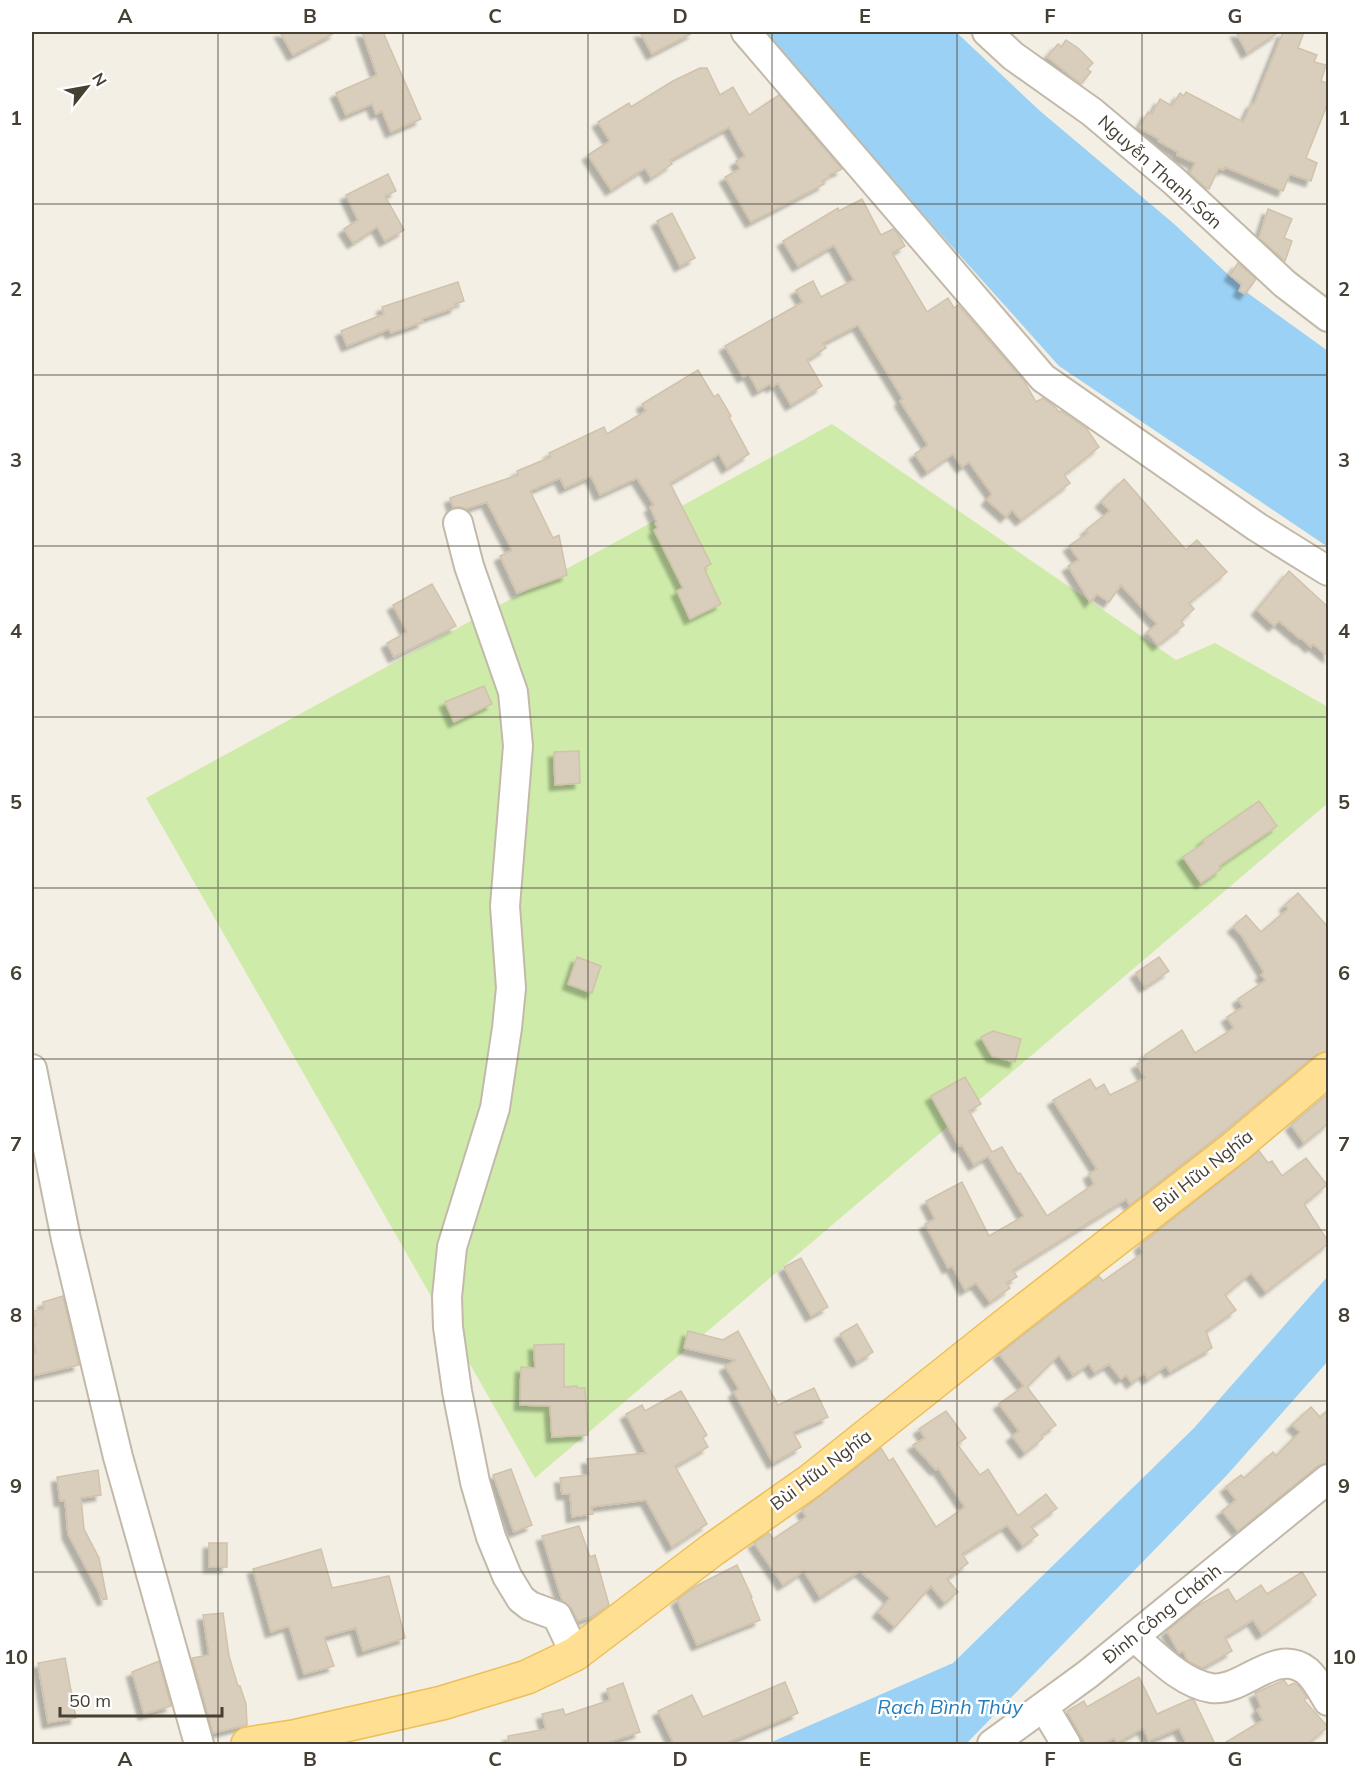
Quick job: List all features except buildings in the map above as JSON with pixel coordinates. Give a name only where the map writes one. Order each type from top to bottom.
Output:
[{"type":"main road","name":"Bùi Hữu Nghĩa","points":[[248,1744],[293,1737],[442,1703],[527,1677],[574,1654],[712,1550],[810,1481],[998,1331],[1234,1148],[1329,1069]]},
{"type":"street","points":[[746,32],[1043,378],[1257,527],[1329,571]]},
{"type":"street","name":"Nguyễn Thanh Sơn","points":[[987,32],[1013,56],[1092,112],[1174,181],[1285,284],[1329,317]]},
{"type":"street","points":[[458,523],[469,566],[513,692],[518,746],[505,906],[511,988],[507,1028],[495,1108],[453,1247],[447,1297],[448,1327],[457,1391],[475,1482],[491,1537],[513,1588],[530,1606],[557,1616],[574,1654]]},
{"type":"street","points":[[32,1069],[66,1239],[118,1457],[199,1744]]},
{"type":"street","name":"Đinh Công Chánh","points":[[992,1744],[1134,1637],[1329,1479]]},
{"type":"street","points":[[1134,1637],[1171,1668],[1203,1686],[1222,1688],[1281,1664],[1297,1666],[1305,1670],[1329,1701]]},
{"type":"street","points":[[1044,1707],[1066,1744]]},
{"type":"green space","points":[[832,424],[1176,660],[1215,643],[1328,707],[1328,803],[535,1478],[146,798]]},
{"type":"water","points":[[765,32],[956,32],[1040,111],[1173,223],[1249,294],[1328,351],[1328,547],[1059,366],[783,58]]},
{"type":"water","name":"Rạch Bình Thủy","points":[[1328,1276],[1328,1361],[1227,1475],[966,1744],[767,1744],[953,1663],[1194,1428]]}]
